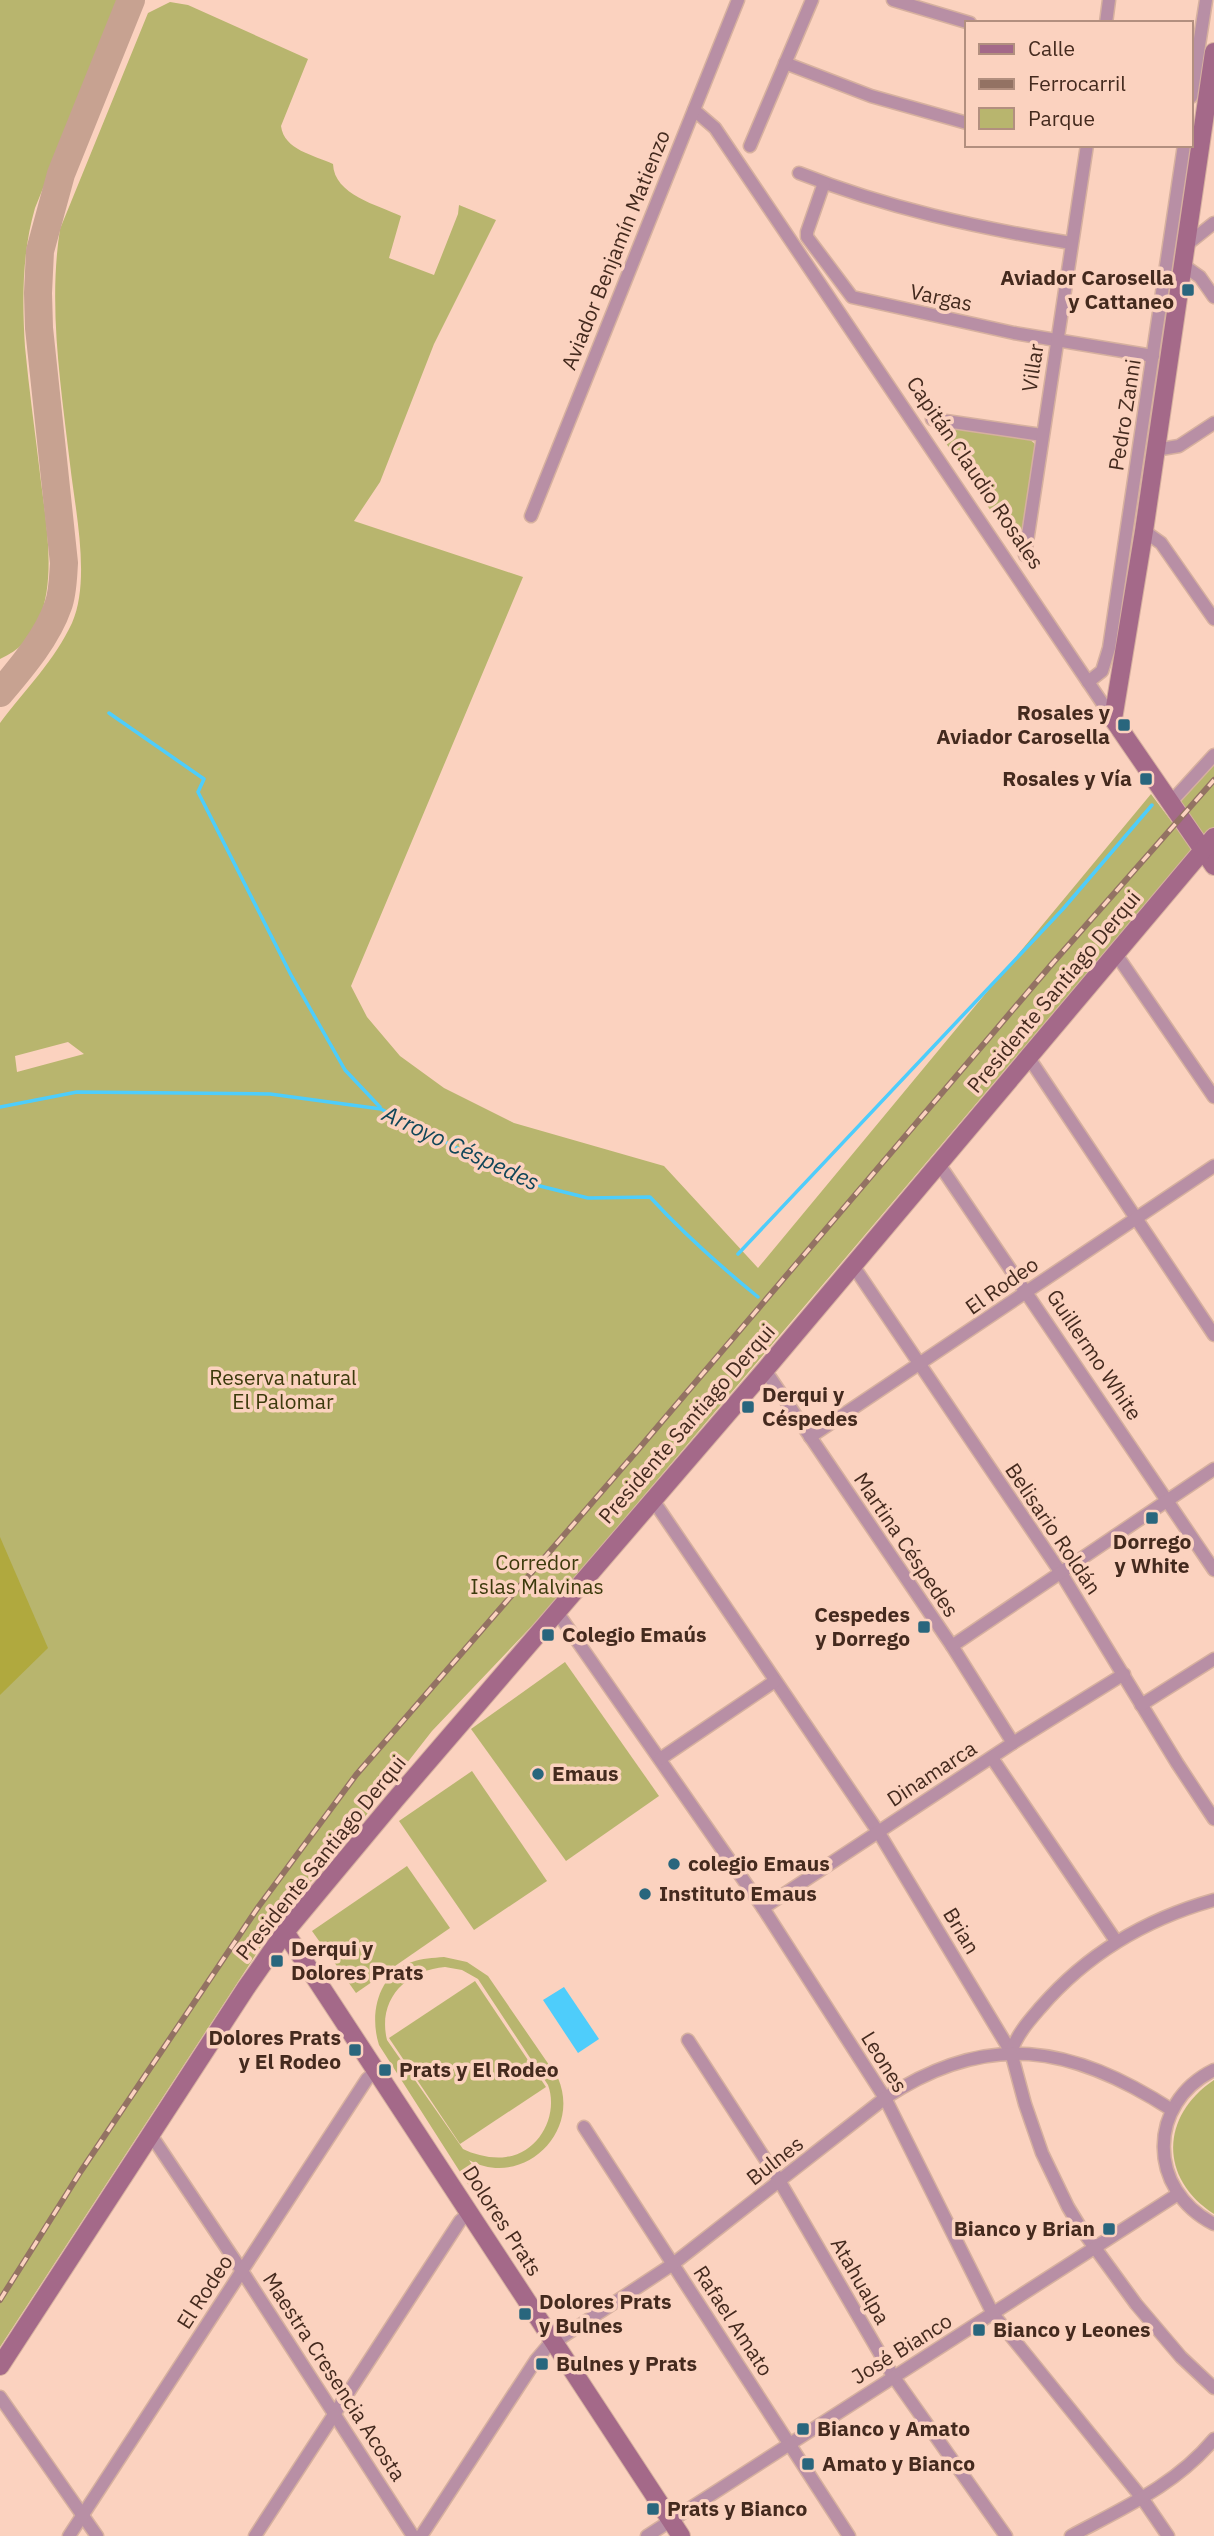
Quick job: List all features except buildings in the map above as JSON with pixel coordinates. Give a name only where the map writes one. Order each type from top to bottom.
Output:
[{"type":"street","name":"Aviador Benjamín Matienzo","points":[[531,516],[738,0]]},
{"type":"street","points":[[750,146],[811,0]]},
{"type":"street","points":[[893,0],[965,22]]},
{"type":"street","points":[[1106,21],[1109,0]]},
{"type":"street","points":[[1194,64],[1206,0]]},
{"type":"street","points":[[1113,719],[1144,531],[1214,52]]},
{"type":"street","points":[[785,63],[881,99],[965,122]]},
{"type":"street","name":"Capitán Claudio Rosales","points":[[694,110],[715,128],[1170,803],[1209,844],[1214,866]]},
{"type":"street","name":"Villar","points":[[1025,555],[1085,147]]},
{"type":"street","name":"Pedro Zanni","points":[[1088,682],[1102,671],[1109,648],[1184,147]]},
{"type":"street","points":[[799,173],[944,219],[1071,243]]},
{"type":"street","name":"Vargas","points":[[824,183],[807,237],[852,297],[1057,342],[1153,356]]},
{"type":"street","points":[[1185,246],[1214,223]]},
{"type":"street","points":[[1183,265],[1200,276],[1214,297]]},
{"type":"street","points":[[932,419],[1042,435]]},
{"type":"street","points":[[1155,450],[1179,446],[1214,423]]},
{"type":"street","points":[[1144,531],[1161,543],[1214,619]]},
{"type":"street","points":[[1170,803],[1214,755]]},
{"type":"street","name":"Presidente Santiago Derqui","points":[[0,2366],[285,1932],[1209,844]]},
{"type":"street","points":[[1116,954],[1214,1097]]},
{"type":"street","points":[[1029,1058],[1214,1335]]},
{"type":"street","name":"Guillermo White","points":[[939,1164],[1214,1570]]},
{"type":"street","name":"El Rodeo","points":[[810,1437],[1214,1166]]},
{"type":"street","name":"Belisario Roldán","points":[[852,1264],[1060,1573],[1214,1819]]},
{"type":"street","name":"Martina Céspedes","points":[[765,1370],[952,1646],[1013,1743]]},
{"type":"street","points":[[952,1646],[1214,1469]]},
{"type":"street","name":"Brian","points":[[653,1500],[878,1833],[1012,2052],[1025,2104],[1042,2152],[1068,2207],[1093,2247],[1159,2332],[1214,2388]]},
{"type":"street","name":"Leones","points":[[557,1612],[764,1908],[885,2098],[993,2314],[1142,2498],[1168,2536]]},
{"type":"street","points":[[1141,1705],[1214,1659]]},
{"type":"street","name":"Dinamarca","points":[[764,1908],[1013,1743],[1124,1674]]},
{"type":"street","points":[[660,1759],[775,1681]]},
{"type":"street","points":[[992,1758],[1116,1941]]},
{"type":"street","points":[[1012,2052],[1018,2036],[1056,1991],[1116,1941],[1174,1913],[1214,1900]]},
{"type":"street","name":"Dolores Prats","points":[[285,1932],[681,2536]]},
{"type":"street","name":"Atahualpa","points":[[688,2040],[780,2182],[893,2376],[1006,2536]]},
{"type":"street","name":"Bulnes","points":[[421,2536],[536,2360],[553,2342],[673,2264],[885,2098],[918,2078],[949,2064],[1012,2052],[1068,2061],[1090,2068],[1141,2091],[1172,2110]]},
{"type":"street","points":[[1214,2070],[1201,2076],[1184,2091],[1172,2110],[1165,2132],[1164,2154],[1168,2176],[1178,2194],[1199,2216],[1214,2224]]},
{"type":"street","name":"El Rodeo","points":[[69,2536],[367,2080],[376,2071]]},
{"type":"street","name":"Rafael Amato","points":[[584,2127],[849,2536]]},
{"type":"street","name":"Maestra Cresencia Acosta","points":[[151,2135],[413,2536]]},
{"type":"street","name":"José Bianco","points":[[647,2536],[1178,2194]]},
{"type":"street","points":[[255,2536],[460,2221],[470,2212]]},
{"type":"street","points":[[0,2397],[97,2536]]},
{"type":"street","points":[[1072,2536],[1142,2498],[1183,2471],[1214,2439]]},
{"type":"green space","points":[[0,0],[119,0],[35,208],[31,225],[23,294],[25,347],[46,523],[48,577],[44,603],[36,626],[22,645],[0,659]]},
{"type":"green space","points":[[170,2],[188,5],[308,59],[281,126],[283,134],[301,151],[333,164],[335,175],[341,184],[359,198],[401,216],[389,258],[434,275],[459,205],[496,220],[434,344],[380,482],[354,521],[523,577],[351,986],[367,1017],[400,1056],[444,1088],[514,1123],[664,1166],[758,1268],[1151,794],[1192,849],[547,1610],[432,1731],[346,1841],[279,1919],[0,2347],[0,723],[57,650],[78,606],[80,544],[60,376],[56,317],[55,288],[60,229],[148,13]],"holes":[[[68,1042],[84,1054],[17,1072],[15,1056]]]},
{"type":"green space","points":[[934,425],[1029,439],[1034,443],[1036,450],[1020,555]]},
{"type":"green space","points":[[1214,761],[1214,830],[1203,843],[1177,805]]},
{"type":"green space","points":[[565,1662],[659,1796],[566,1861],[471,1729]]},
{"type":"green space","points":[[472,1771],[547,1881],[474,1930],[399,1821]]},
{"type":"green space","points":[[407,1866],[450,1928],[356,1993],[312,1931]]},
{"type":"green space","points":[[444,1957],[467,1962],[488,1976],[558,2078],[563,2099],[562,2119],[554,2136],[542,2151],[526,2162],[508,2167],[489,2167],[469,2160],[481,2178],[469,2186],[379,2045],[376,2033],[379,1996],[391,1976],[412,1962]],"holes":[[[445,1967],[462,1970],[478,1979],[548,2085],[551,2108],[544,2131],[528,2148],[518,2154],[489,2157],[463,2149],[387,2040],[386,2012],[398,1989],[407,1981],[431,1969]]]},
{"type":"green space","points":[[475,1981],[546,2087],[460,2144],[389,2038]]},
{"type":"green space","points":[[1214,2080],[1214,2214],[1196,2200],[1183,2183],[1176,2166],[1173,2147],[1183,2111],[1196,2095]]},
{"type":"shaded area","points":[[0,1537],[48,1648],[0,1695]]},
{"type":"water","points":[[564,1987],[599,2039],[578,2053],[543,2000]]},
{"type":"waterway","points":[[109,713],[204,779],[198,792],[291,975],[345,1070],[380,1107]]},
{"type":"waterway","points":[[738,1254],[1063,909],[1152,805]]},
{"type":"waterway","name":"Arroyo Céspedes","points":[[0,1107],[77,1092],[270,1094],[381,1109],[540,1186],[588,1198],[650,1197],[702,1249],[758,1297]]},
{"type":"taxiway","points":[[0,693],[33,652],[53,618],[61,596],[64,563],[39,328],[40,251],[61,174],[131,0]]},
{"type":"railway","points":[[0,2300],[81,2171],[259,1906],[356,1775],[636,1452],[1051,965],[1214,780]]},
{"type":"place","name":"Aviador Carosella y Cattaneo","points":[[1188,290]]},
{"type":"place","name":"Rosales y Aviador Carosella","points":[[1124,725]]},
{"type":"place","name":"Rosales y Vía","points":[[1146,779]]},
{"type":"place","name":"Derqui y Céspedes","points":[[748,1407]]},
{"type":"place","name":"Dorrego y White","points":[[1152,1518]]},
{"type":"place","name":"Cespedes y Dorrego","points":[[924,1627]]},
{"type":"place","name":"Colegio Emaús","points":[[548,1635]]},
{"type":"place","name":"Emaus","points":[[538,1774]]},
{"type":"place","name":"colegio Emaus","points":[[674,1864]]},
{"type":"place","name":"Instituto Emaus","points":[[645,1894]]},
{"type":"place","name":"Derqui y Dolores Prats","points":[[277,1961]]},
{"type":"place","name":"Dolores Prats y El Rodeo","points":[[355,2050]]},
{"type":"place","name":"Prats y El Rodeo","points":[[385,2070]]},
{"type":"place","name":"Bianco y Brian","points":[[1109,2229]]},
{"type":"place","name":"Dolores Prats y Bulnes","points":[[525,2314]]},
{"type":"place","name":"Bianco y Leones","points":[[979,2330]]},
{"type":"place","name":"Bulnes y Prats","points":[[542,2364]]},
{"type":"place","name":"Bianco y Amato","points":[[803,2429]]},
{"type":"place","name":"Amato y Bianco","points":[[808,2464]]},
{"type":"place","name":"Prats y Bianco","points":[[653,2509]]},
{"type":"park label","name":"Reserva natural El Palomar","points":[[283,1390]]},
{"type":"park label","name":"Corredor Islas Malvinas","points":[[537,1575]]}]
